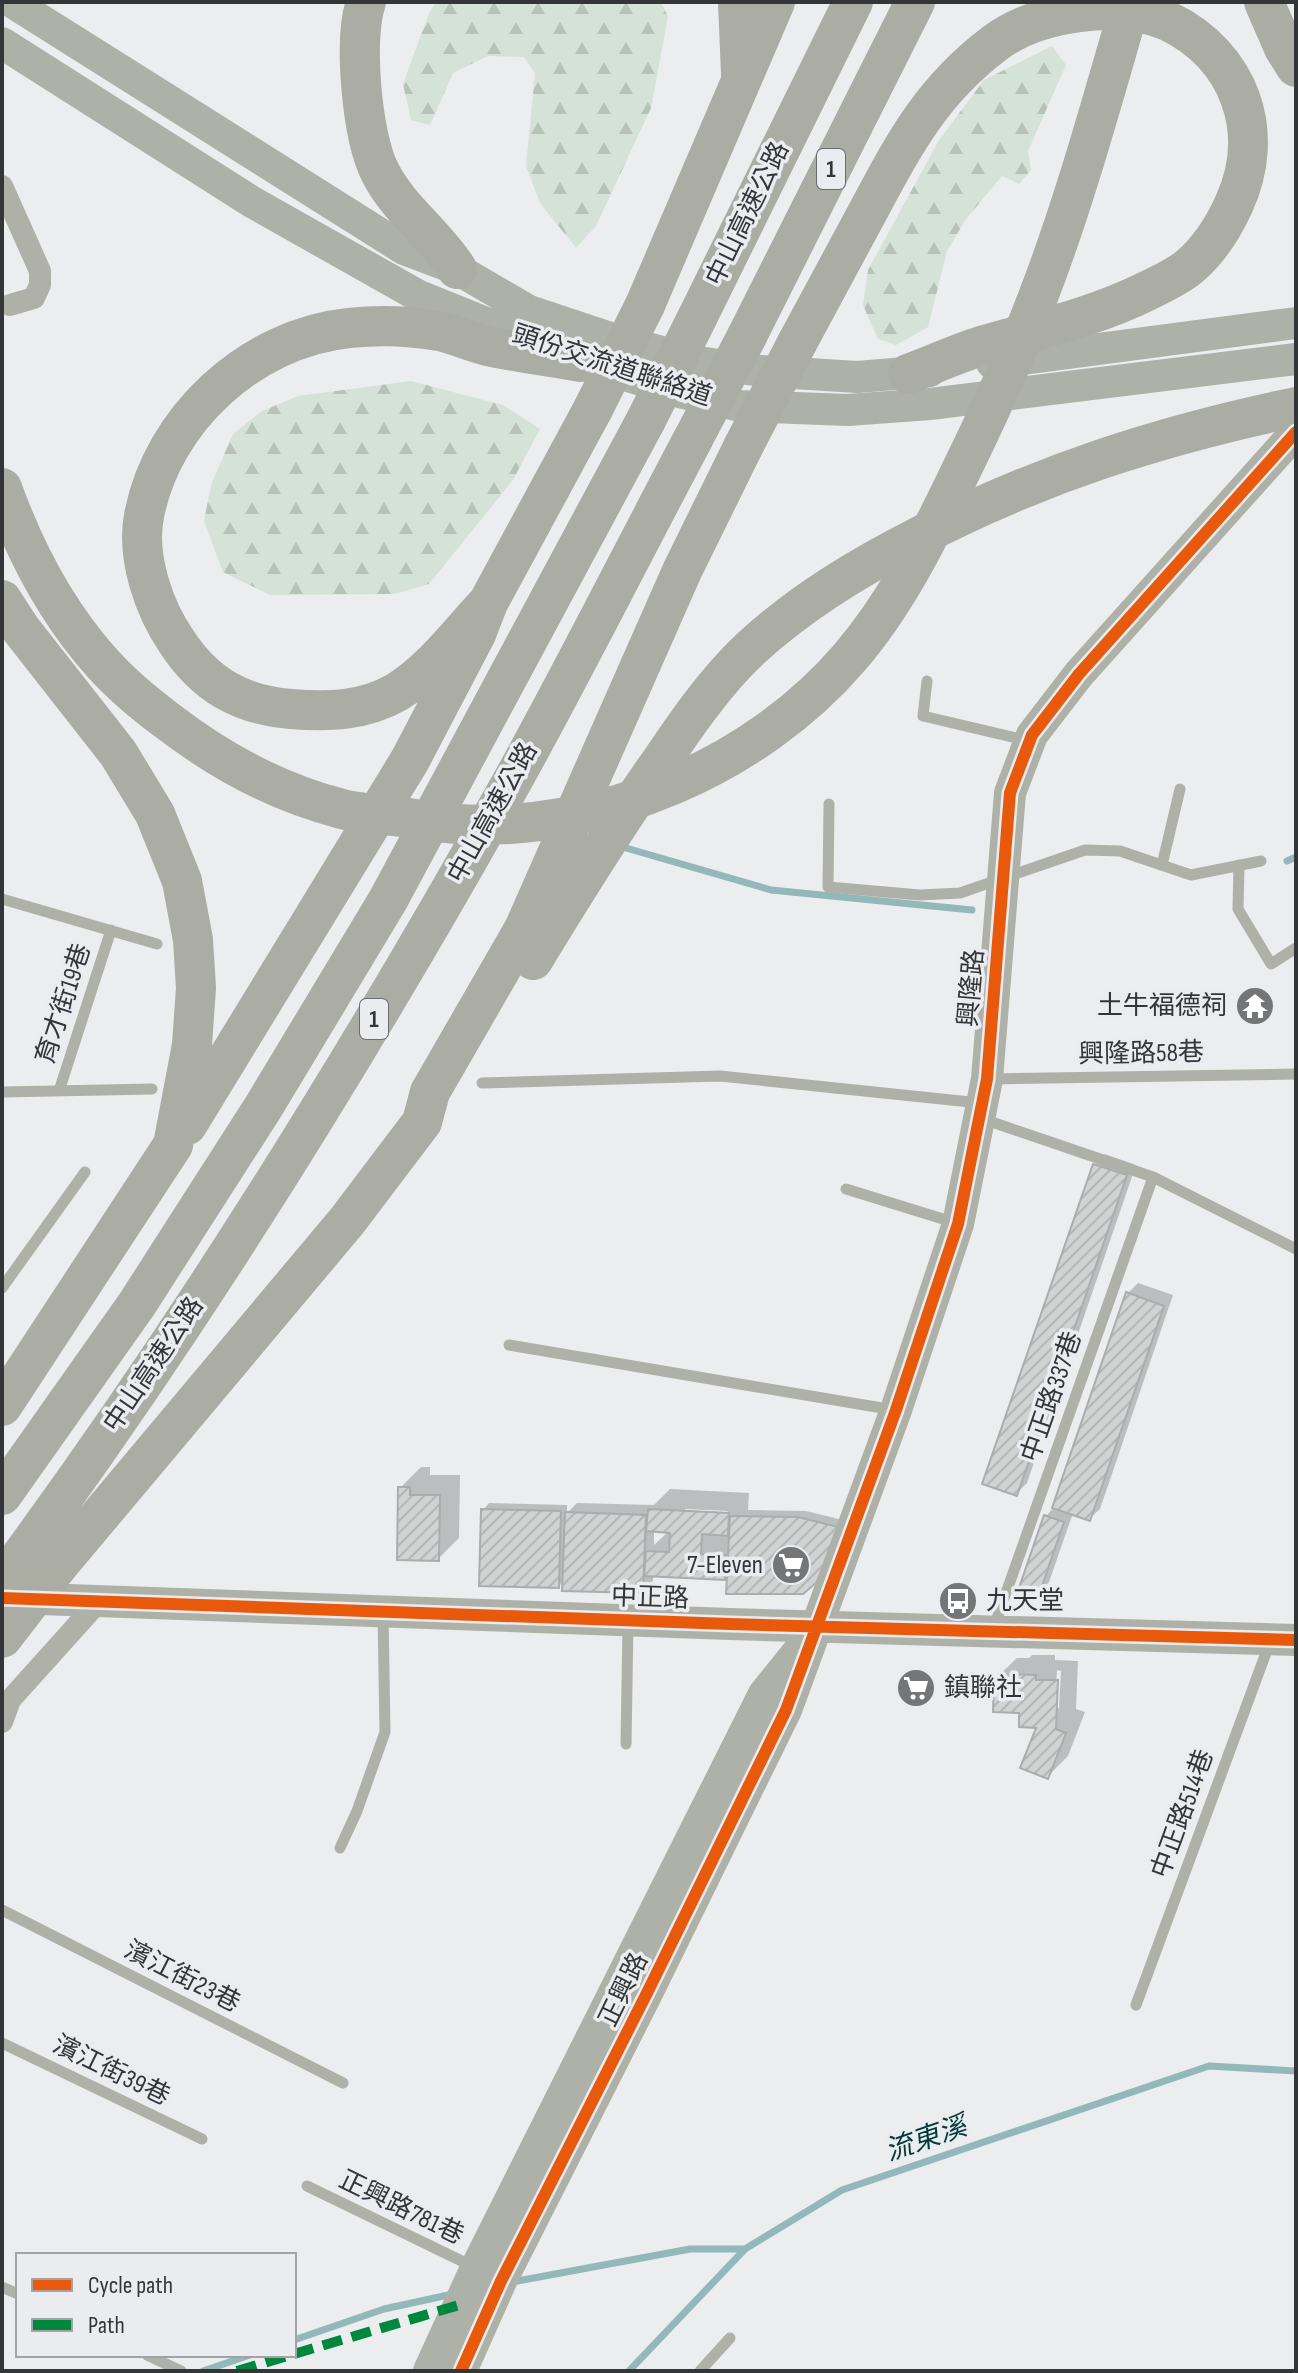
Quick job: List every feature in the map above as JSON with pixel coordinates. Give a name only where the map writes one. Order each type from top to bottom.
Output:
[{"type":"highway","points":[[366,2],[361,16],[360,72],[367,128],[379,172],[406,210],[444,248],[457,269]]},
{"type":"highway","points":[[738,2],[741,76]]},
{"type":"highway","points":[[2,1406],[197,1110],[410,760],[476,634],[488,603],[593,409],[645,305],[775,2]]},
{"type":"highway","name":"中山高速公路","points":[[2,1495],[137,1304],[264,1106],[388,900],[646,420],[853,2]]},
{"type":"highway","name":"中山高速公路","points":[[5,1584],[216,1274],[315,1117],[515,776],[747,336],[915,2]]},
{"type":"highway","points":[[2,488],[17,530],[37,570],[70,624],[105,667],[151,709],[199,745],[295,794],[345,809],[457,824],[498,823],[580,814],[626,802],[685,780],[775,727],[848,660],[879,622],[928,539],[1000,391],[1039,295],[1070,208],[1131,2]]},
{"type":"highway","points":[[1264,2],[1296,67]]},
{"type":"highway","points":[[422,1122],[430,1092],[524,929],[682,571],[743,447],[910,132],[939,94],[996,42],[1026,24],[1072,11],[1131,12],[1167,21],[1209,50],[1240,93],[1249,139],[1248,167],[1227,219],[1189,267],[1103,312],[980,346],[908,374]]},
{"type":"highway","points":[[488,603],[429,666],[398,691],[360,708],[314,711],[269,708],[229,695],[189,660],[161,619],[145,570],[143,519],[157,469],[191,413],[236,372],[271,351],[315,336],[347,328],[438,331],[490,346],[581,362]]},
{"type":"highway","points":[[2,1638],[56,1568],[347,1221],[422,1122],[445,1097],[622,817],[685,727],[748,651],[805,603],[867,563],[977,507],[1063,472],[1152,441],[1296,407]]},
{"type":"highway","points":[[2,600],[20,628],[118,753],[155,814],[182,881],[193,940],[196,988],[192,1045],[173,1145]]},
{"type":"main road","name":"頭份交流道聯絡道","points":[[12,2],[404,249],[457,269],[529,311],[698,362],[761,371],[857,377],[908,374],[1296,323]]},
{"type":"main road","name":"頭份交流道聯絡道","points":[[2,43],[252,202],[417,295],[581,362],[683,393],[740,406],[833,410],[930,404],[1296,359]]},
{"type":"main road","name":"興隆路","points":[[818,1625],[896,1410],[958,1224],[983,1100],[1010,793],[1029,741],[1079,674],[1296,432]]},
{"type":"main road","name":"中正路","points":[[5,1584],[100,1600],[628,1620],[1284,1639]]},
{"type":"main road","name":"正興路","points":[[429,2371],[489,2275],[764,1694],[818,1625]]},
{"type":"main road","name":"正興路","points":[[461,2371],[489,2275]]},
{"type":"street","points":[[2,186],[40,271],[40,285],[34,298],[10,305]]},
{"type":"street","points":[[2,1722],[10,1700],[100,1600]]},
{"type":"lane","points":[[927,681],[923,716],[1029,741]]},
{"type":"lane","points":[[1162,865],[1180,789]]},
{"type":"lane","points":[[829,804],[828,887],[920,895],[960,893],[1085,850],[1120,851],[1191,875],[1261,861]]},
{"type":"lane","points":[[1239,865],[1238,909],[1271,964],[1296,948]]},
{"type":"lane","points":[[2,899],[157,944]]},
{"type":"lane","name":"育才街19巷","points":[[59,1091],[111,930]]},
{"type":"lane","name":"興隆路58巷","points":[[983,1100],[1296,1074]]},
{"type":"lane","points":[[482,1083],[720,1076],[983,1100],[1153,1177],[1296,1249]]},
{"type":"lane","points":[[2,1092],[152,1089]]},
{"type":"lane","points":[[2,1288],[6,1273],[85,1172]]},
{"type":"lane","name":"中正路337巷","points":[[992,1631],[1153,1177]]},
{"type":"lane","points":[[846,1189],[958,1224]]},
{"type":"lane","points":[[509,1345],[896,1410]]},
{"type":"lane","points":[[340,1848],[357,1811],[385,1732],[383,1609]]},
{"type":"lane","points":[[626,1744],[628,1620]]},
{"type":"lane","name":"中正路514巷","points":[[1136,2005],[1284,1639]]},
{"type":"lane","name":"濱江街23巷","points":[[2,1910],[343,2083]]},
{"type":"lane","name":"濱江街39巷","points":[[2,2043],[202,2139]]},
{"type":"lane","name":"正興路781巷","points":[[307,2186],[489,2275]]},
{"type":"lane","points":[[700,2371],[730,2338]]},
{"type":"lane","points":[[151,2357],[181,2371]]},
{"type":"green space","points":[[436,2],[661,2],[668,16],[651,108],[596,226],[576,248],[540,203],[526,166],[535,73],[524,57],[488,56],[453,73],[430,125],[411,120],[403,84]]},
{"type":"green space","points":[[1052,46],[1066,65],[1028,151],[1031,170],[1019,184],[1002,176],[966,219],[947,251],[928,327],[896,345],[878,339],[863,305],[868,270],[939,140],[984,80]]},
{"type":"green space","points":[[411,381],[503,405],[540,429],[513,480],[429,584],[395,594],[270,595],[223,572],[204,521],[211,485],[233,434],[262,411],[298,396]]},
{"type":"building","points":[[1093,1164],[1127,1175],[1017,1496],[982,1484]]},
{"type":"building","points":[[1126,1292],[1164,1306],[1090,1521],[1052,1508]]},
{"type":"building","points":[[398,1487],[410,1487],[410,1495],[440,1495],[439,1561],[397,1560]]},
{"type":"building","points":[[481,1509],[561,1511],[559,1588],[479,1586]]},
{"type":"building","points":[[648,1509],[729,1513],[728,1536],[702,1534],[701,1554],[727,1555],[725,1580],[644,1576],[646,1551],[669,1552],[670,1533],[646,1531]]},
{"type":"building","points":[[565,1512],[646,1515],[643,1593],[562,1591]]},
{"type":"building","points":[[1044,1515],[1064,1522],[1039,1595],[1019,1588]]},
{"type":"building","points":[[730,1516],[798,1517],[842,1528],[816,1583],[803,1594],[726,1594]]},
{"type":"building","points":[[1010,1674],[1036,1675],[1036,1680],[1058,1680],[1056,1729],[1066,1733],[1048,1779],[1020,1768],[1036,1728],[1019,1727],[1019,1713],[993,1712],[994,1677],[1010,1678]]},
{"type":"waterway","points":[[626,848],[771,890],[972,910]]},
{"type":"waterway","points":[[1287,861],[1296,857]]},
{"type":"waterway","name":"流東溪","points":[[629,2371],[745,2249],[842,2190],[1209,2066],[1296,2071]]},
{"type":"waterway","points":[[512,2282],[690,2249],[745,2249]]},
{"type":"waterway","points":[[296,2339],[384,2309],[453,2294]]},
{"type":"waterway","points":[[203,2371],[244,2357]]},
{"type":"marked path","points":[[296,2353],[459,2305]]},
{"type":"marked path","points":[[237,2371],[284,2357]]},
{"type":"cycle path","points":[[461,2371],[501,2281],[786,1710],[896,1410],[958,1224],[987,1079],[1010,793],[1032,735],[1079,674],[1296,432]]},
{"type":"cycle path","points":[[2,1598],[1296,1640]]},
{"type":"place","name":"土牛福德祠","points":[[1255,1006]]},
{"type":"place","name":"7-Eleven","points":[[791,1565]]},
{"type":"place","name":"九天堂","points":[[958,1601]]},
{"type":"place","name":"鎮聯社","points":[[916,1688]]}]
